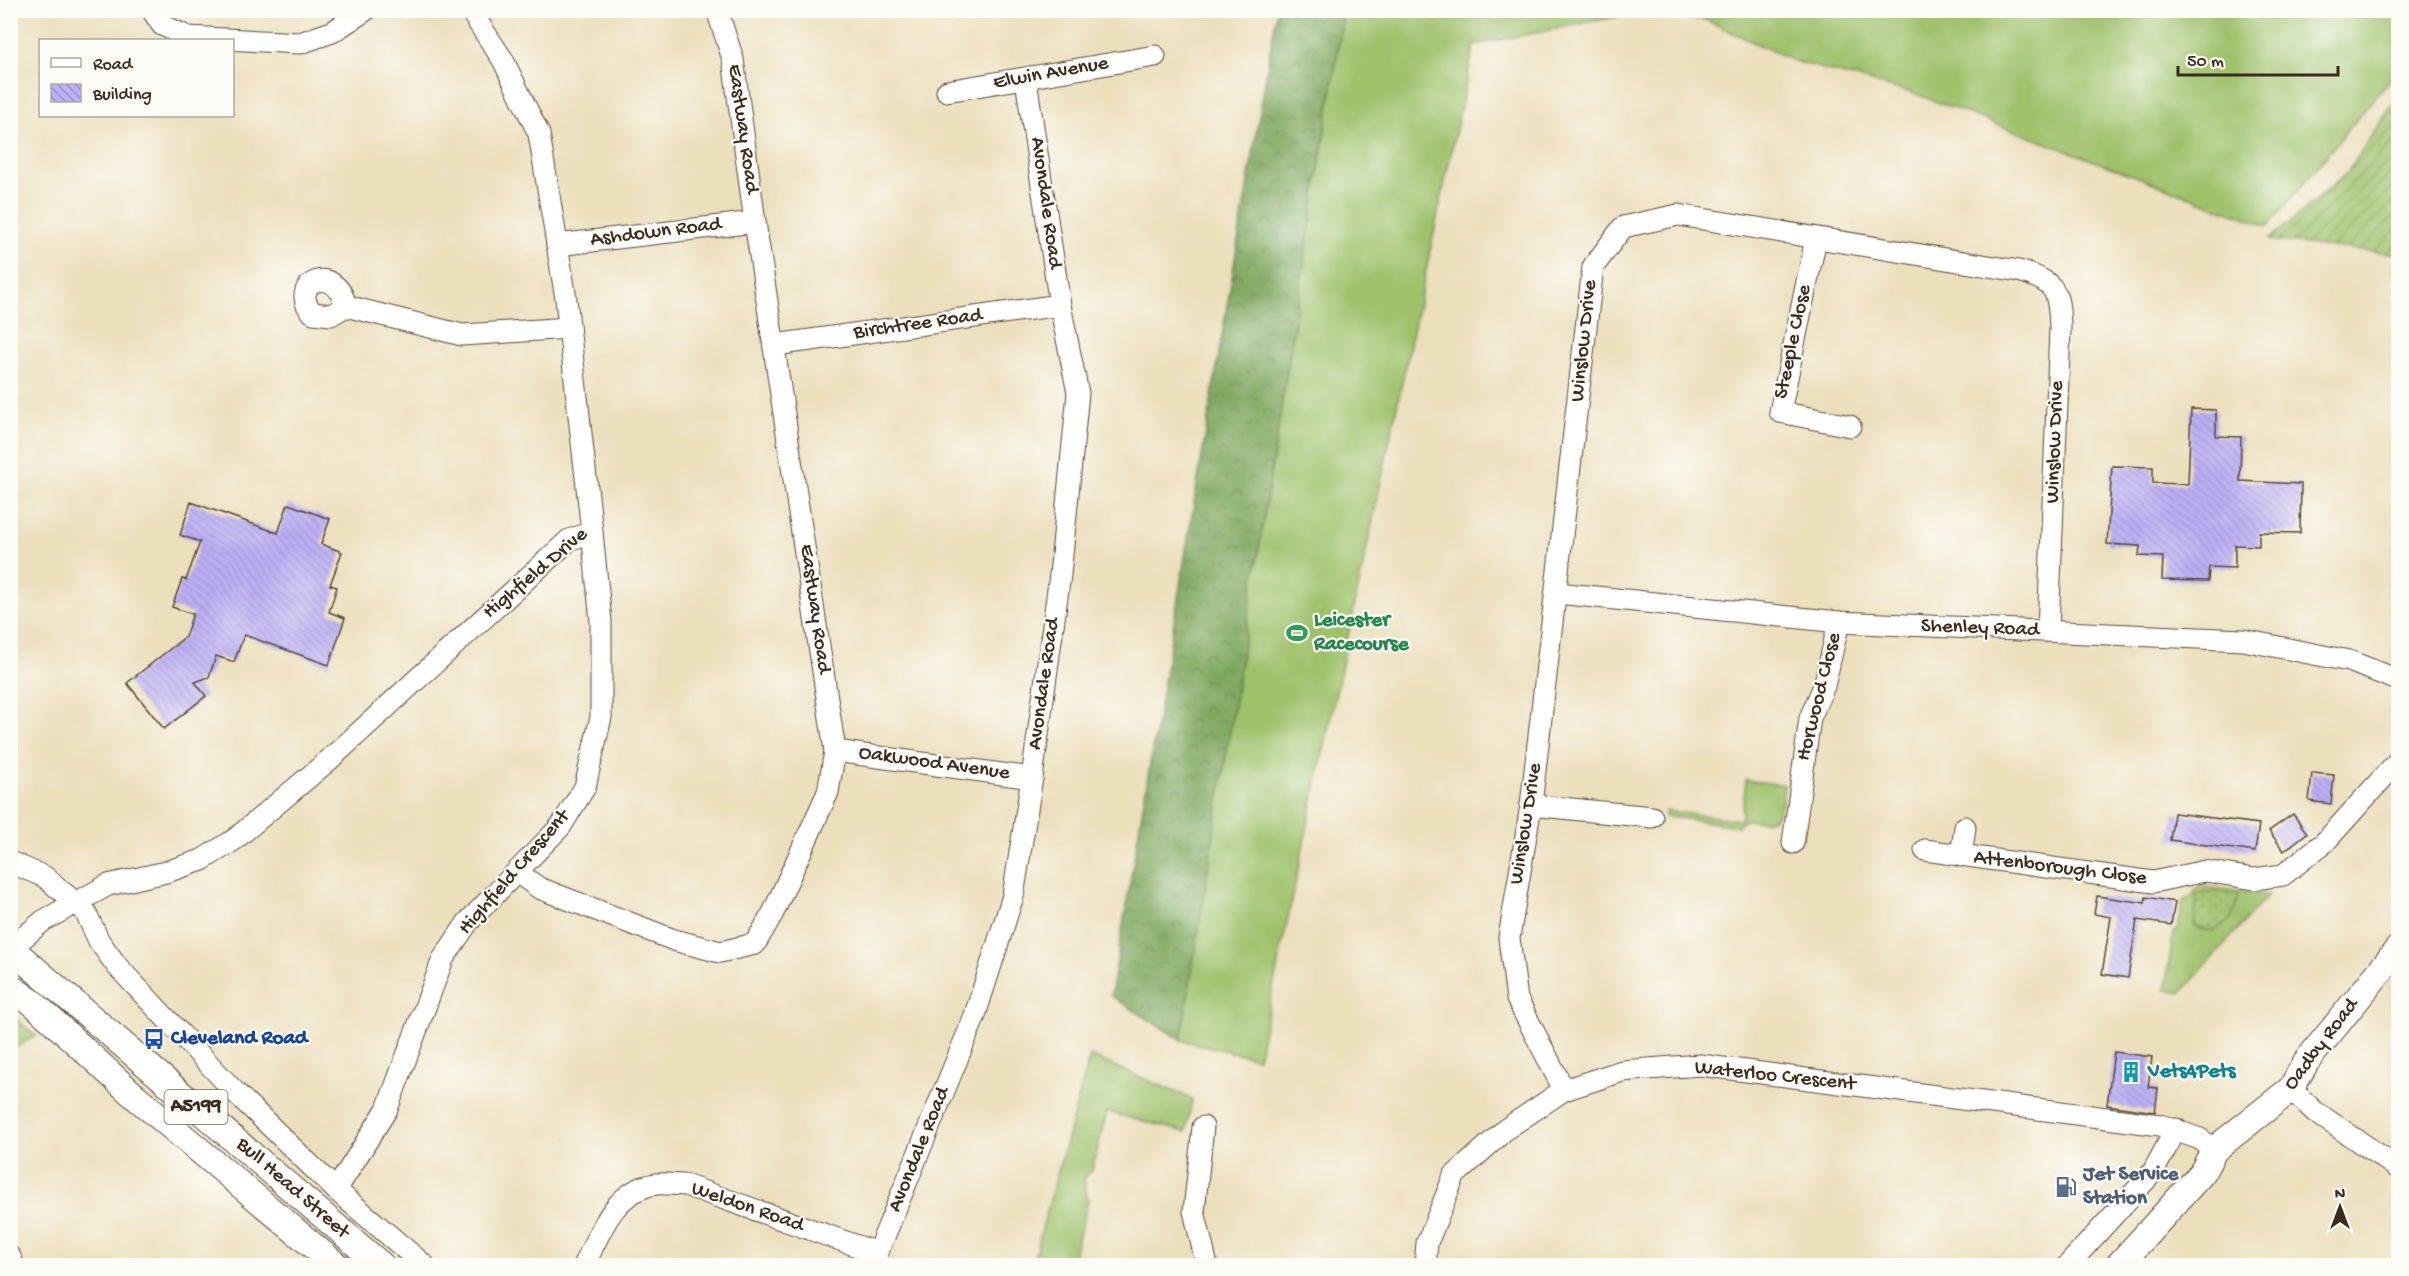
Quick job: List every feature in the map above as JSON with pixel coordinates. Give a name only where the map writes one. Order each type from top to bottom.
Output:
[{"type":"main road","name":"Bull Head Street","points":[[11,948],[382,1266]]},
{"type":"main road","name":"Oadby Road","points":[[2118,1266],[2202,1173],[2214,1150],[2291,1089],[2306,1062],[2398,949]]},
{"type":"main road","name":"Bull Head Street","points":[[10,987],[33,1003],[130,1092],[337,1266]]},
{"type":"street","points":[[153,10],[162,25],[188,37],[225,39]]},
{"type":"street","points":[[234,39],[300,43],[332,32],[366,10]]},
{"type":"street","name":"Highfield Drive","points":[[11,948],[43,921],[108,885],[166,872],[202,860],[234,840],[329,760],[569,540],[592,532],[569,328],[539,134],[503,60],[470,10]]},
{"type":"street","name":"Eastway Road","points":[[518,873],[539,888],[674,940],[720,952],[755,944],[773,913],[828,792],[835,751],[755,222],[733,59],[717,10]]},
{"type":"street","name":"Elwin Avenue","points":[[946,91],[1026,80],[1155,56]]},
{"type":"street","name":"Avondale Road","points":[[875,1260],[974,1018],[1013,896],[1060,575],[1078,393],[1060,305],[1026,80]]},
{"type":"street","name":"Winslow Drive","points":[[1564,1090],[1517,999],[1509,938],[1532,805],[1593,267],[1623,227],[1678,215],[2019,271],[2043,278],[2054,291],[2060,304],[2048,632]]},
{"type":"street","name":"Ashdown Road","points":[[557,245],[755,222]]},
{"type":"street","name":"Steeple Close","points":[[1816,238],[1780,412],[1850,426]]},
{"type":"street","name":"Birchtree Road","points":[[775,345],[1060,305]]},
{"type":"street","points":[[346,306],[462,335],[569,328]]},
{"type":"street","name":"Highfield Crescent","points":[[336,1190],[387,1109],[443,959],[468,922],[518,873],[561,826],[585,787],[601,717],[601,622],[592,532]]},
{"type":"street","name":"Shenley Road","points":[[1557,593],[1839,622],[2243,640],[2349,661],[2398,680]]},
{"type":"street","name":"Horwood Close","points":[[1792,843],[1810,718],[1824,686],[1839,622]]},
{"type":"street","name":"Oakwood Avenue","points":[[835,751],[1032,778]]},
{"type":"street","name":"Attenborough Close","points":[[1925,850],[2153,882],[2205,871],[2254,879],[2283,875],[2325,842],[2398,761]]},
{"type":"street","points":[[1532,805],[1652,817]]},
{"type":"street","name":"Attenborough Close","points":[[1961,856],[1965,827]]},
{"type":"street","points":[[10,862],[45,877],[85,911],[99,941],[117,966],[235,1092],[336,1190],[425,1266]]},
{"type":"street","name":"Waterloo Crescent","points":[[1425,1266],[1427,1244],[1454,1176],[1506,1128],[1564,1090],[1622,1071],[1700,1065],[2176,1129],[2200,1138],[2214,1150]]},
{"type":"street","points":[[2291,1089],[2314,1111],[2398,1168]]},
{"type":"street","points":[[1203,1127],[1194,1210],[1207,1266]]},
{"type":"street","points":[[2067,1266],[2153,1172],[2176,1129]]},
{"type":"street","name":"Weldon Road","points":[[584,1266],[609,1214],[626,1196],[656,1184],[685,1185],[875,1260]]},
{"type":"street","points":[[10,1257],[14,1266]]},
{"type":"green space","points":[[1277,10],[1344,11],[1181,1040],[1111,996]]},
{"type":"green space","name":"Leicester Racecourse","points":[[1344,11],[2397,11],[2396,72],[2268,226],[1913,93],[1794,61],[1706,20],[1635,13],[1474,45],[1258,1058],[1181,1040]]},
{"type":"green space","points":[[2398,96],[2398,254],[2269,240],[2347,173]]},
{"type":"green space","points":[[1746,780],[1784,785],[1781,804],[1776,816],[1765,821],[1745,820],[1738,826],[1665,816],[1666,811],[1741,820]]},
{"type":"green space","points":[[2199,886],[2268,895],[2181,993],[2165,990],[2174,931],[2178,931],[2183,901]]},
{"type":"green space","points":[[2217,892],[2239,895],[2231,920],[2213,931],[2194,927],[2197,894]]},
{"type":"green space","points":[[11,1015],[36,1036],[10,1050]]},
{"type":"green space","points":[[1090,1056],[1192,1099],[1186,1132],[1107,1112],[1092,1170],[1084,1178],[1088,1202],[1071,1265],[1032,1265]]},
{"type":"building","points":[[2191,409],[2216,410],[2216,436],[2241,437],[2240,481],[2301,484],[2300,533],[2259,532],[2259,546],[2235,545],[2235,568],[2209,567],[2208,581],[2162,580],[2163,557],[2139,556],[2140,546],[2107,544],[2112,466],[2153,467],[2153,483],[2188,484]]},
{"type":"building","points":[[191,502],[278,533],[288,504],[330,519],[321,544],[342,552],[330,585],[337,587],[329,612],[345,618],[329,665],[244,635],[234,662],[216,656],[209,677],[195,682],[206,696],[164,729],[127,683],[185,637],[193,614],[172,607],[182,579],[186,580],[200,542],[180,535]]},
{"type":"building","points":[[2312,773],[2334,775],[2331,804],[2309,801]]},
{"type":"building","points":[[2174,813],[2259,824],[2255,852],[2170,840]]},
{"type":"building","points":[[2293,814],[2307,833],[2284,851],[2269,831]]},
{"type":"building","points":[[2097,896],[2145,903],[2146,897],[2175,902],[2171,925],[2137,920],[2128,978],[2102,974],[2111,917],[2094,914]]},
{"type":"building","name":"Vets4Pets","points":[[2114,1052],[2152,1057],[2148,1087],[2158,1088],[2155,1112],[2107,1105]]},
{"type":"place","name":"Leicester Racecourse","points":[[1297,633]]},
{"type":"place","name":"Cleveland Road","points":[[154,1039]]},
{"type":"place","name":"Vets4Pets","points":[[2131,1072]]},
{"type":"place","name":"Jet Service Station","points":[[2066,1187]]}]
